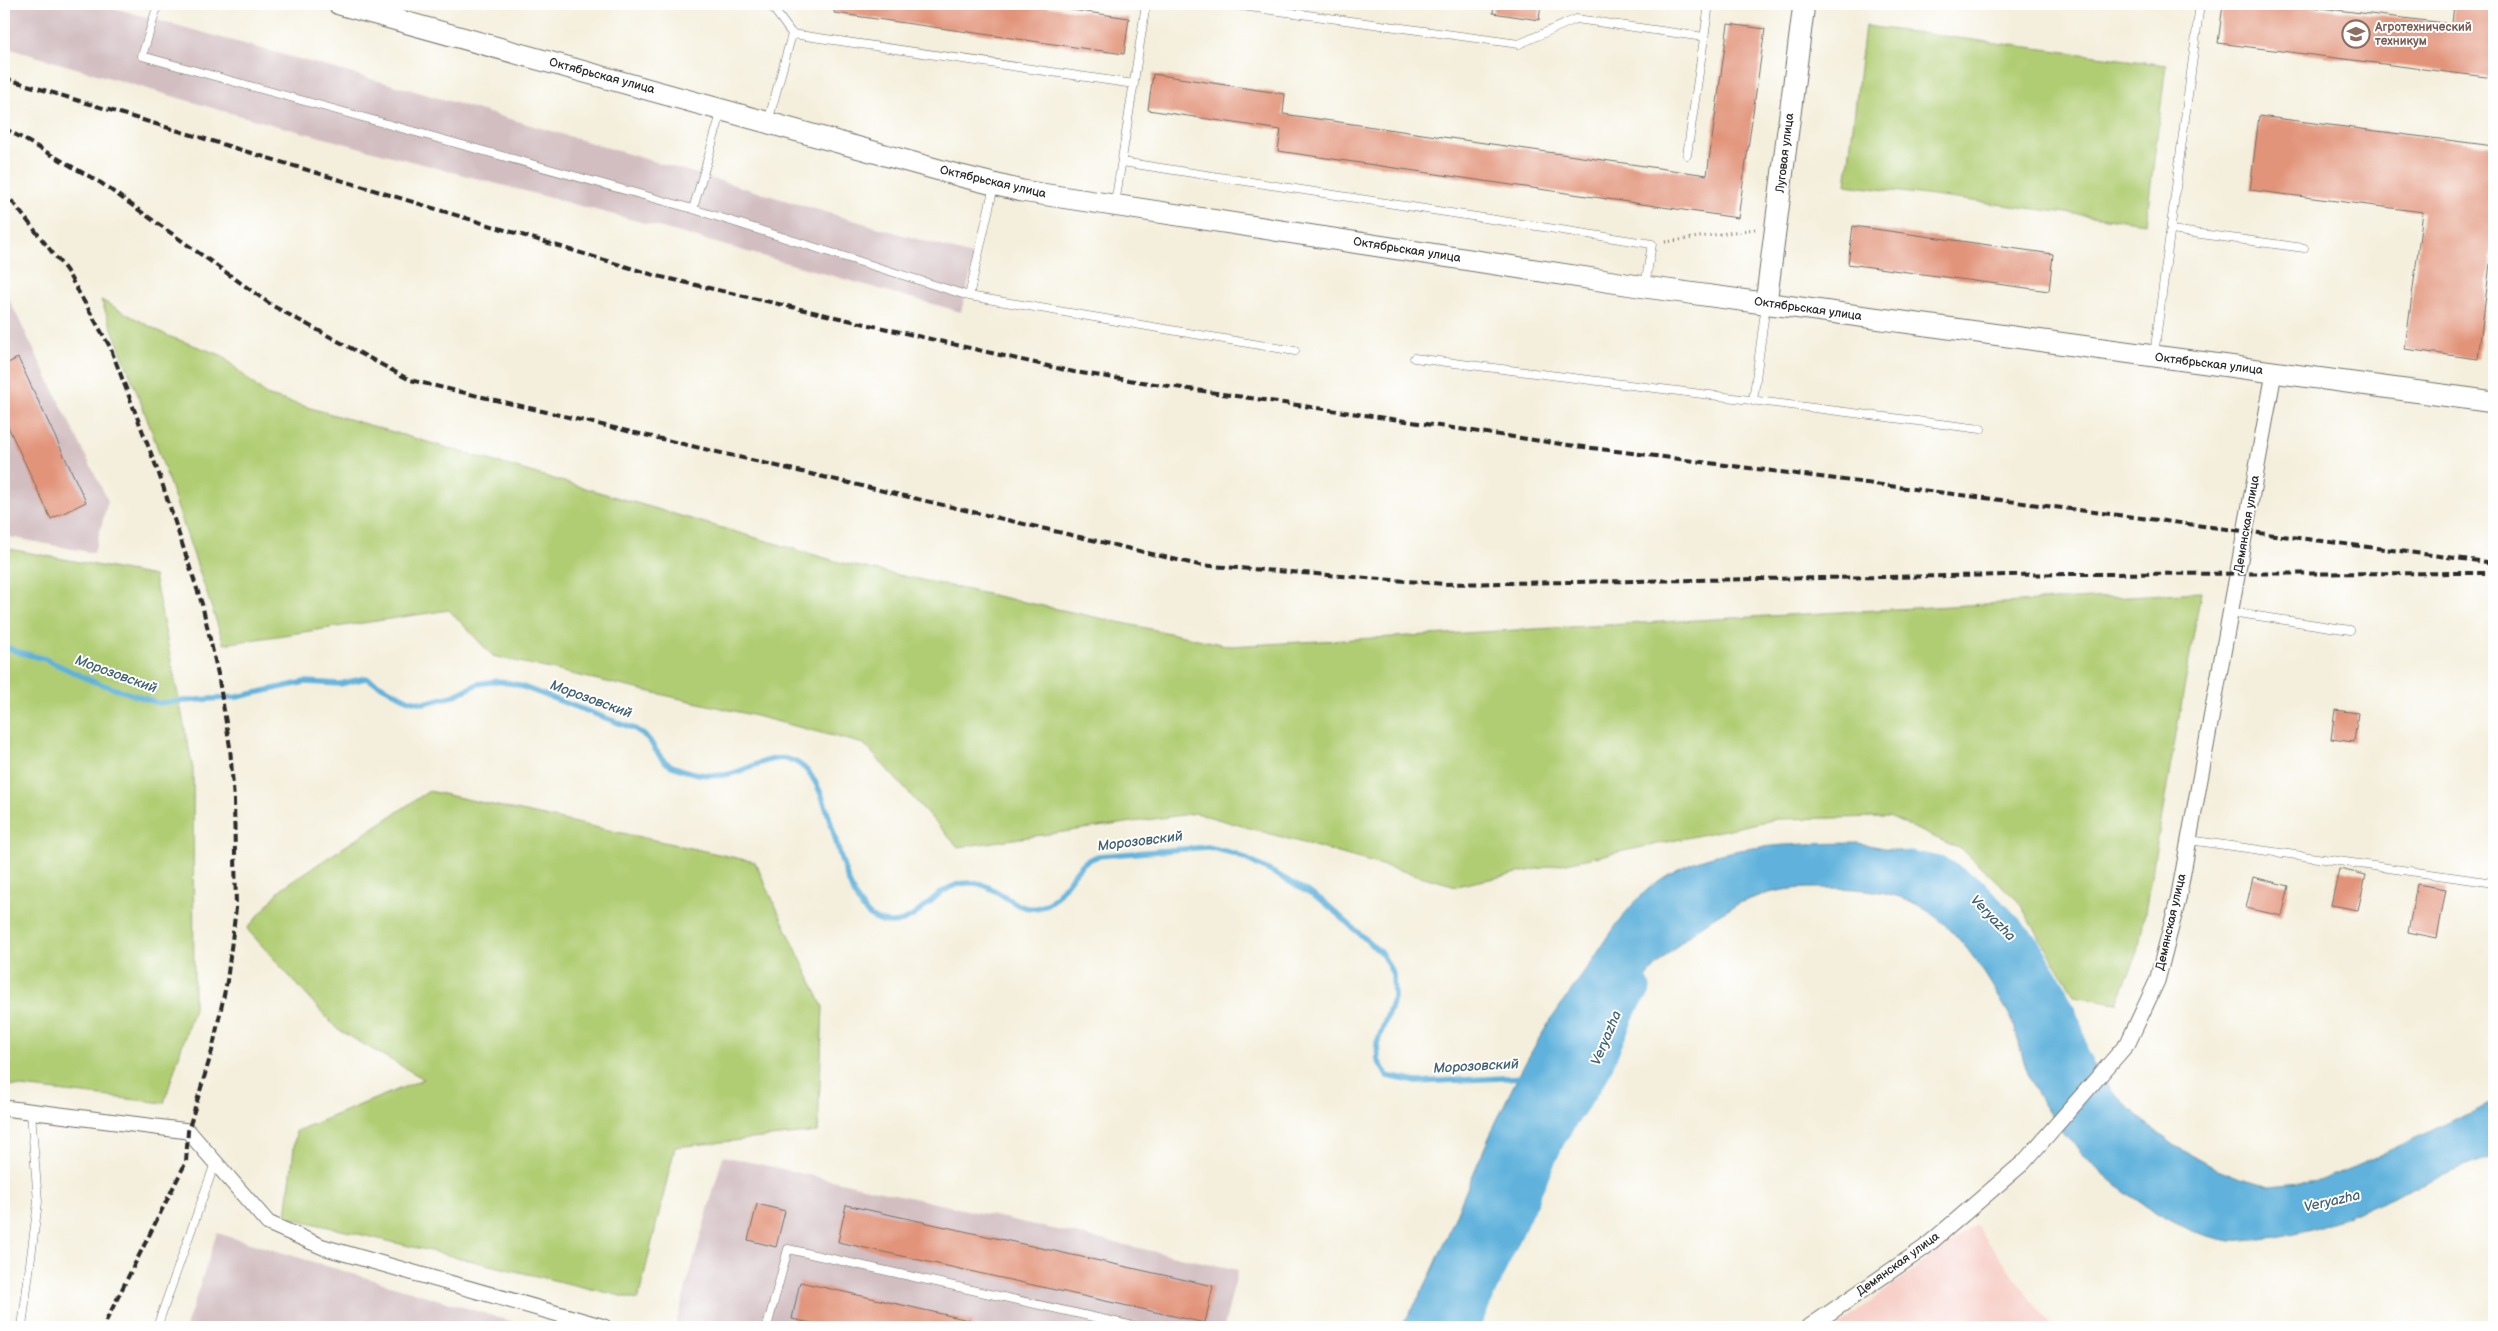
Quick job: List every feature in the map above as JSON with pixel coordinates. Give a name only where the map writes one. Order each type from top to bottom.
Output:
[{"type":"main road","name":"Октябрьская улица","points":[[339,4],[1022,191],[1645,287],[2494,402]]},
{"type":"main road","name":"Луговая улица","points":[[1766,303],[1804,4]]},
{"type":"street","name":"Демянская улица","points":[[1809,1327],[1924,1248],[2024,1162],[2128,1043],[2157,982],[2178,900],[2274,372]]},
{"type":"street","points":[[4,1108],[188,1131],[268,1223],[323,1247],[604,1327]]},
{"type":"lane","points":[[158,4],[142,56],[693,209],[969,296],[1295,351]]},
{"type":"lane","points":[[770,4],[792,34],[1134,84]]},
{"type":"lane","points":[[1115,205],[1146,4]]},
{"type":"lane","points":[[1227,4],[1519,44],[1576,19],[1704,37]]},
{"type":"lane","points":[[1687,156],[1709,4]]},
{"type":"lane","points":[[2154,357],[2200,4]]},
{"type":"lane","points":[[768,122],[792,34]]},
{"type":"lane","points":[[693,209],[722,109]]},
{"type":"lane","points":[[1122,162],[1652,244],[1645,287]]},
{"type":"lane","points":[[969,296],[994,184]]},
{"type":"lane","points":[[2171,230],[2304,248]]},
{"type":"lane","points":[[1753,401],[1766,303]]},
{"type":"lane","points":[[1414,358],[1981,429]]},
{"type":"lane","points":[[2231,612],[2350,630]]},
{"type":"lane","points":[[2189,840],[2494,883]]},
{"type":"lane","points":[[22,1327],[38,1202],[31,1112]]},
{"type":"lane","points":[[157,1327],[215,1163]]},
{"type":"lane","points":[[767,1327],[788,1249],[1138,1327]]},
{"type":"path","points":[[1652,244],[1757,229]]},
{"type":"shaded area","points":[[4,4],[99,4],[408,89],[975,256],[961,312],[652,225],[230,113],[4,47]]},
{"type":"shaded area","points":[[4,289],[108,501],[94,553],[4,536]]},
{"type":"shaded area","points":[[723,1156],[1238,1270],[1224,1327],[675,1327]]},
{"type":"shaded area","points":[[1975,1224],[2052,1327],[1837,1327]]},
{"type":"shaded area","points":[[217,1233],[530,1327],[186,1327]]},
{"type":"green space","points":[[1865,26],[2166,65],[2146,223],[1846,185]]},
{"type":"green space","points":[[101,300],[168,336],[221,355],[266,395],[842,563],[1230,646],[2201,592],[2138,952],[2117,1003],[2075,996],[2018,901],[1963,850],[1889,817],[1777,819],[1456,886],[1196,813],[958,847],[864,744],[756,716],[493,656],[449,610],[224,644],[151,429]]},
{"type":"green space","points":[[4,548],[154,576],[193,769],[194,1008],[164,1103],[4,1085]]},
{"type":"green space","points":[[429,791],[755,862],[823,1007],[818,1132],[675,1147],[638,1300],[286,1217],[296,1131],[424,1079],[337,1029],[247,929],[282,888]]},
{"type":"water","points":[[1858,843],[1905,852],[1947,877],[1986,913],[2028,965],[2052,1007],[2111,1089],[2147,1125],[2177,1147],[2213,1167],[2240,1178],[2271,1186],[2319,1181],[2352,1168],[2494,1103],[2494,1157],[2436,1178],[2350,1216],[2291,1234],[2231,1241],[2203,1234],[2175,1223],[2147,1207],[2095,1166],[2072,1142],[2052,1118],[2037,1094],[2029,1077],[2014,1025],[1991,983],[1969,951],[1942,923],[1911,901],[1893,895],[1843,888],[1786,890],[1762,895],[1738,904],[1716,916],[1695,930],[1657,965],[1630,998],[1612,1025],[1523,1191],[1457,1327],[1401,1327],[1432,1272],[1494,1126],[1527,1060],[1555,1013],[1612,931],[1646,891],[1659,880],[1694,862],[1734,851],[1775,846]]},
{"type":"building","points":[[835,4],[1030,4],[1129,18],[1124,54],[834,13]]},
{"type":"building","points":[[1494,4],[1541,4],[1539,20],[1493,13]]},
{"type":"building","name":"Агротехнический техникум","points":[[2223,4],[2312,4],[2312,7],[2452,24],[2454,4],[2494,4],[2494,78],[2218,43]]},
{"type":"building","points":[[1728,24],[1765,29],[1738,218],[1278,151],[1281,130],[1148,110],[1153,74],[1285,94],[1283,114],[1707,175]]},
{"type":"building","points":[[2259,116],[2494,146],[2494,232],[2478,359],[2405,349],[2423,212],[2250,190]]},
{"type":"building","points":[[1853,226],[2053,254],[2049,291],[1848,264]]},
{"type":"building","points":[[18,358],[86,502],[51,519],[4,418],[4,365]]},
{"type":"building","points":[[2335,710],[2358,713],[2354,742],[2331,739]]},
{"type":"building","points":[[2339,869],[2366,875],[2358,910],[2331,905]]},
{"type":"building","points":[[2253,877],[2289,886],[2282,916],[2246,908]]},
{"type":"building","points":[[2417,884],[2446,889],[2437,938],[2408,932]]},
{"type":"building","points":[[757,1204],[785,1211],[776,1247],[748,1240]]},
{"type":"building","points":[[846,1205],[1213,1286],[1205,1323],[838,1242]]},
{"type":"building","points":[[800,1282],[973,1321],[973,1327],[829,1327],[792,1319]]},
{"type":"waterway","name":"Морозовский","points":[[4,646],[45,659],[92,681],[158,703],[237,697],[305,682],[340,684],[366,678],[409,700],[424,703],[453,696],[478,684],[496,681],[515,684],[635,729],[648,739],[665,761],[672,766],[691,772],[704,775],[724,775],[762,762],[780,759],[790,760],[799,764],[813,778],[823,800],[848,880],[858,902],[872,917],[891,923],[901,922],[909,918],[947,889],[956,885],[970,883],[992,888],[1017,905],[1026,908],[1036,908],[1051,901],[1085,862],[1098,856],[1208,847],[1236,854],[1323,901],[1382,954],[1393,974],[1394,998],[1377,1043],[1378,1060],[1387,1076],[1417,1082],[1525,1077]]},
{"type":"waterway","name":"Veryazha","points":[[1909,868],[1938,874],[1973,895],[2024,949],[2048,990],[2066,1032],[2071,1056],[2076,1065]]},
{"type":"waterway","name":"Veryazha","points":[[1461,1327],[1550,1133],[1592,1071],[1622,1002],[1633,988]]},
{"type":"waterway","name":"Морозовский","points":[[1579,1073],[1592,1071]]},
{"type":"railway","points":[[4,78],[657,276],[1074,372],[1561,444],[2494,563]]},
{"type":"railway","points":[[4,128],[101,183],[273,306],[410,380],[1199,565],[1445,584],[2072,574],[2494,573]]},
{"type":"railway","points":[[4,191],[66,270],[110,347],[159,474],[202,604],[218,674],[230,747],[234,800],[236,908],[227,981],[212,1051],[188,1131],[186,1162],[103,1327]]},
{"type":"place","name":"Агротехнический техникум","points":[[2356,34]]}]
